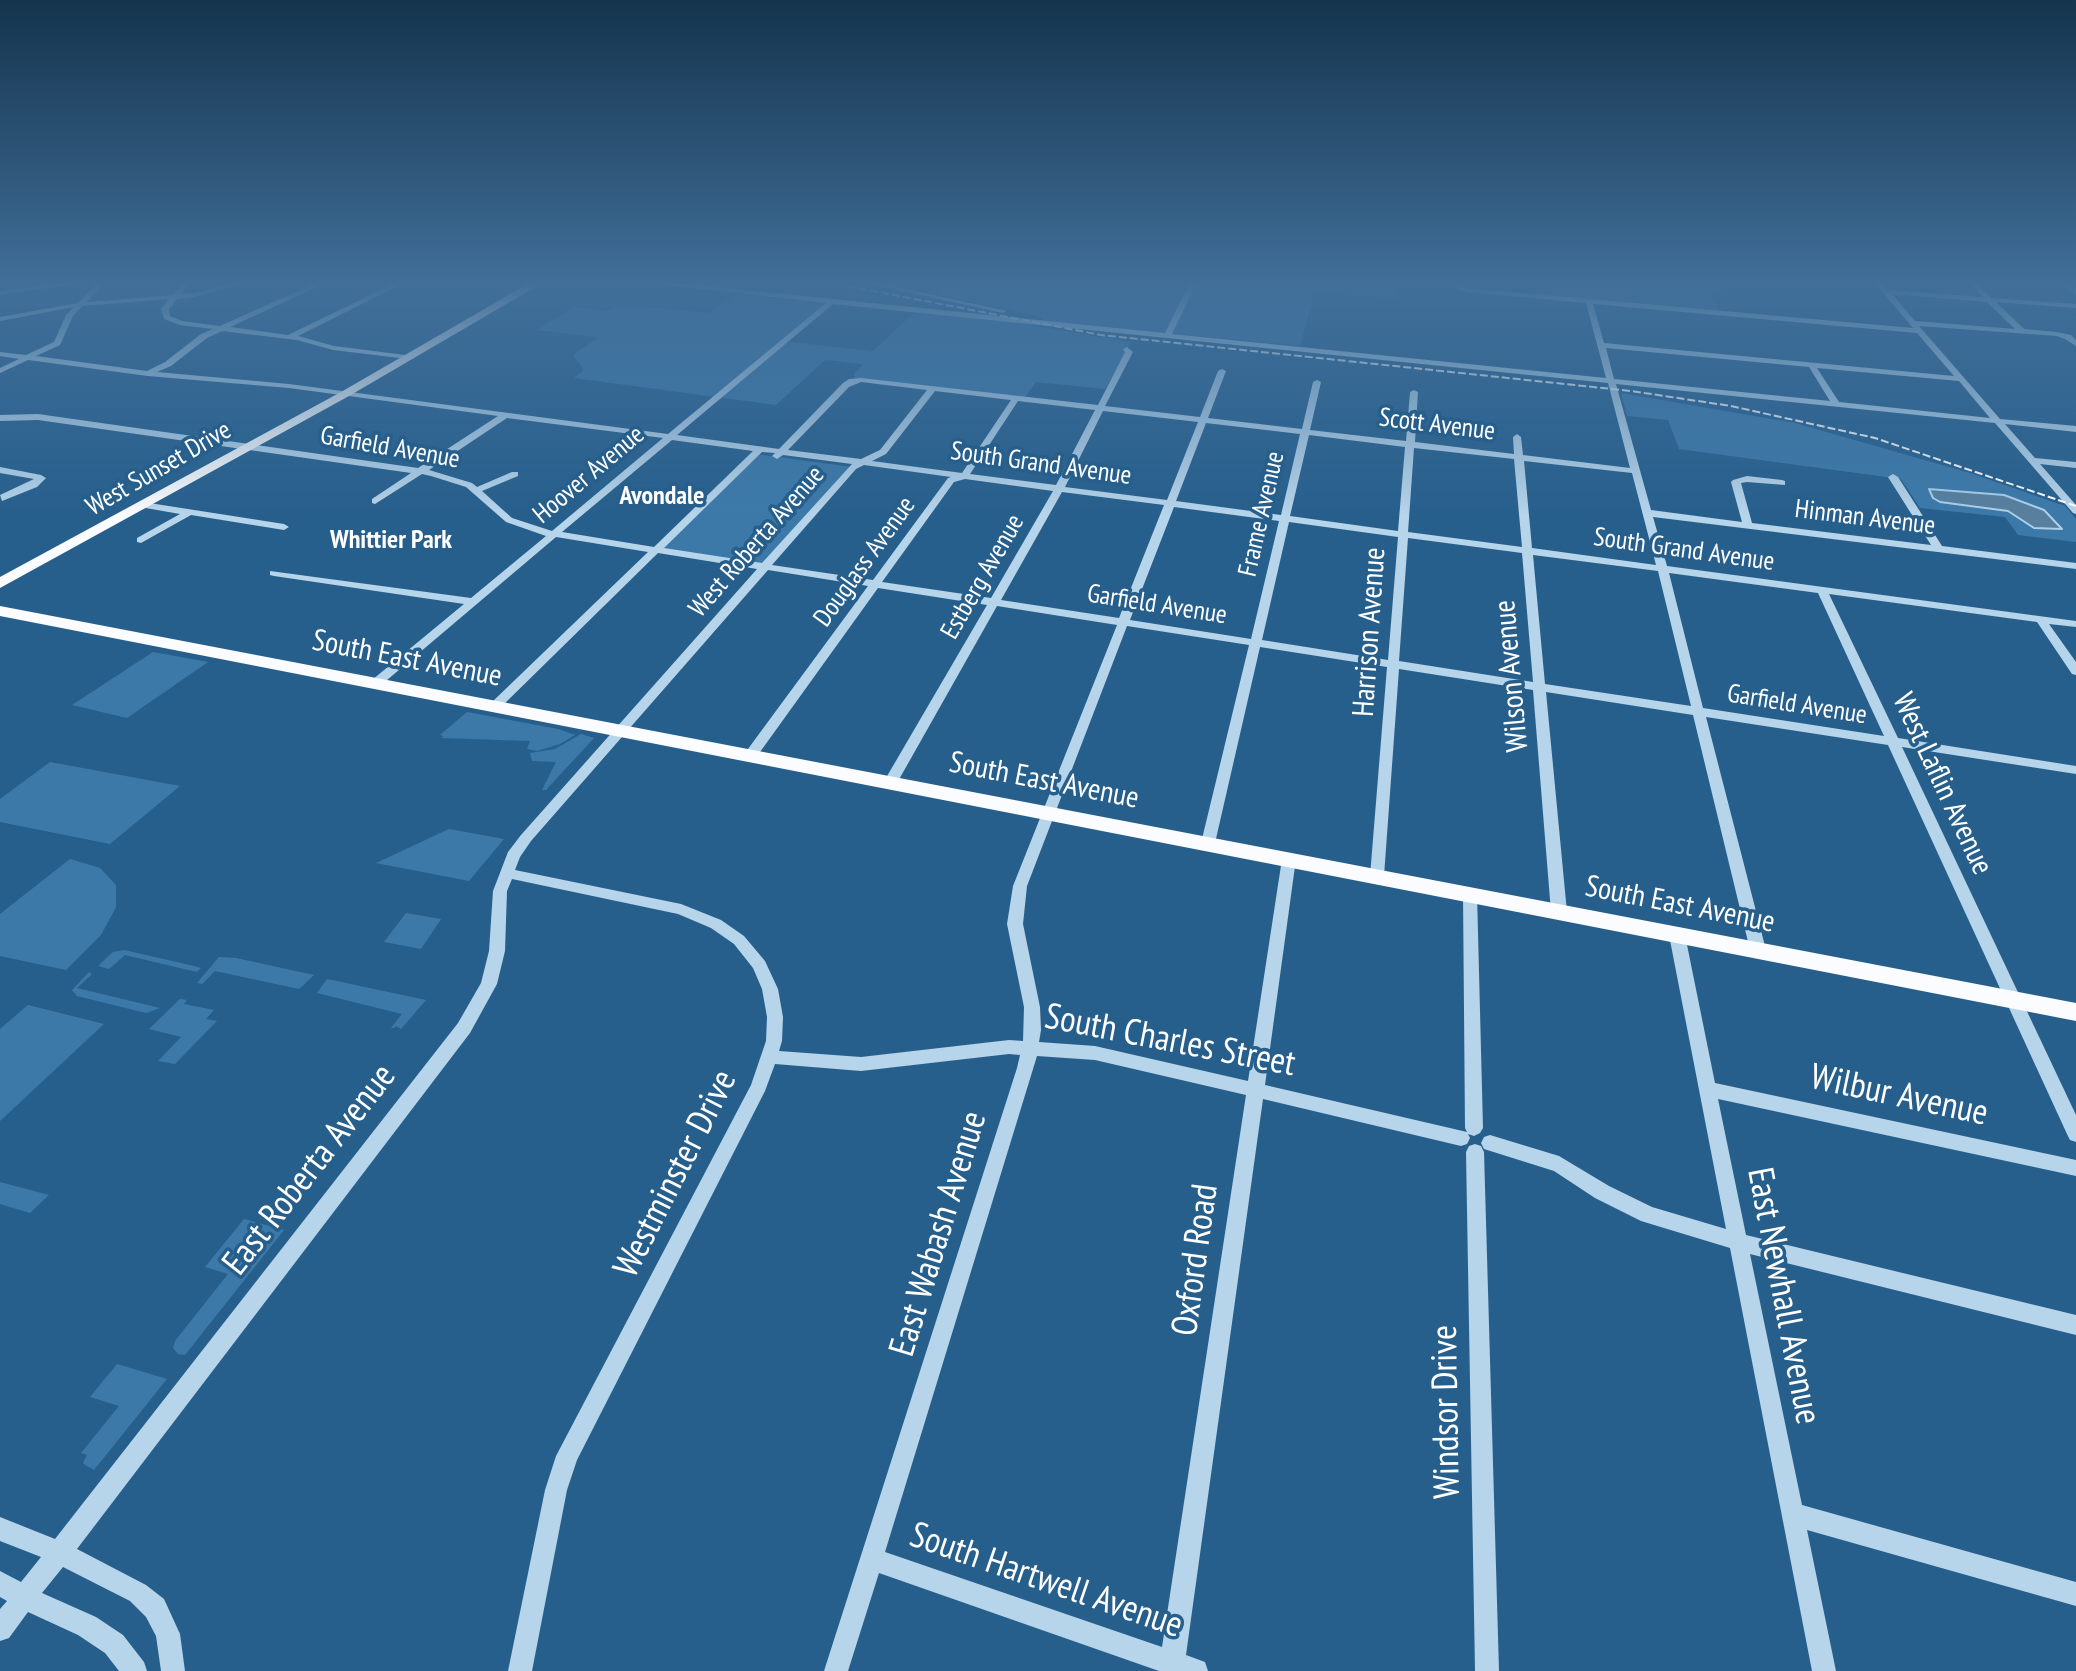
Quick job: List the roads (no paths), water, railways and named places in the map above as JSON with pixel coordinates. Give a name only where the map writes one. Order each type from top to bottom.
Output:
[{"type":"main road","name":"West Sunset Drive","points":[[0,591],[80,541],[400,360]]},
{"type":"main road","name":"West Sunset Drive","points":[[0,582],[80,541]]},
{"type":"main road","name":"South East Avenue","points":[[0,611],[2076,1012]]},
{"type":"street","points":[[0,371],[25,360]]},
{"type":"street","name":"South Grand Avenue","points":[[45,360],[964,476],[1403,538],[2076,624]]},
{"type":"street","points":[[136,379],[170,360]]},
{"type":"street","name":"Hoover Avenue","points":[[376,683],[761,360]]},
{"type":"street","name":"Estberg Avenue","points":[[890,783],[1057,491],[1125,360]]},
{"type":"street","points":[[1403,360],[2076,429]]},
{"type":"street","points":[[1605,360],[1648,513],[1758,950]]},
{"type":"street","points":[[1767,360],[1961,379]]},
{"type":"street","points":[[1945,360],[2076,511]]},
{"type":"street","name":"South Grand Avenue","points":[[0,361],[136,379],[336,396]]},
{"type":"street","points":[[1811,364],[1836,404]]},
{"type":"street","name":"East Wabash Avenue","points":[[836,1671],[1031,1047],[1032,1007],[1018,948],[1016,914],[1020,886],[1222,371]]},
{"type":"street","name":"Scott Avenue","points":[[780,455],[852,381],[1636,471]]},
{"type":"street","name":"Frame Avenue","points":[[1208,843],[1317,382]]},
{"type":"street","name":"West Roberta Avenue","points":[[619,731],[858,465],[883,452],[933,388]]},
{"type":"street","name":"Harrison Avenue","points":[[1377,876],[1414,392]]},
{"type":"street","points":[[964,476],[1016,398]]},
{"type":"street","name":"Garfield Avenue","points":[[0,418],[38,417],[419,472],[456,480],[477,490],[517,525],[553,534],[2076,770]]},
{"type":"street","points":[[375,501],[501,418]]},
{"type":"street","name":"Wilson Avenue","points":[[1517,437],[1559,912]]},
{"type":"street","points":[[495,706],[758,452]]},
{"type":"street","points":[[2031,460],[2076,465]]},
{"type":"street","name":"South Grand Avenue","points":[[858,465],[951,480],[1057,491]]},
{"type":"street","points":[[0,470],[41,479],[2,498]]},
{"type":"street","points":[[477,490],[515,474]]},
{"type":"street","name":"Douglass Avenue","points":[[750,756],[951,480],[964,476]]},
{"type":"street","points":[[1893,477],[1939,549]]},
{"type":"street","points":[[1748,525],[1736,482],[1747,479],[1782,483]]},
{"type":"street","points":[[143,505],[284,527]]},
{"type":"street","points":[[141,540],[190,512]]},
{"type":"street","name":"Hinman Avenue","points":[[1648,513],[2076,566]]},
{"type":"street","points":[[274,573],[474,602]]},
{"type":"street","name":"West Laflin Avenue","points":[[1824,593],[2076,1134]]},
{"type":"street","points":[[2042,622],[2076,671]]},
{"type":"street","name":"South Grand Avenue","points":[[2042,622],[2076,630]]},
{"type":"street","name":"East Roberta Avenue","points":[[0,1629],[470,1020],[494,968],[499,936],[498,897],[506,873],[526,838],[619,731]]},
{"type":"street","name":"Oxford Road","points":[[1171,1667],[1289,859]]},
{"type":"street","name":"Westminster Drive","points":[[506,873],[681,909],[729,932],[759,965],[770,989],[775,1017],[769,1057],[759,1086],[567,1456],[556,1490],[520,1671]]},
{"type":"street","name":"Windsor Drive","points":[[1470,894],[1487,1671]]},
{"type":"street","name":"East Newhall Avenue","points":[[1677,935],[1824,1671]]},
{"type":"street","name":"South Charles Street","points":[[769,1057],[861,1064],[956,1052],[1031,1047],[1095,1053],[1475,1140],[1559,1164],[1602,1192],[1648,1215],[1739,1242],[2076,1325]]},
{"type":"street","name":"Wilbur Avenue","points":[[1708,1089],[2076,1168]]},
{"type":"street","points":[[1792,1514],[2076,1594]]},
{"type":"street","points":[[0,1529],[59,1552],[120,1582],[155,1608],[168,1634],[173,1671]]},
{"type":"street","name":"South Hartwell Avenue","points":[[872,1559],[1171,1667],[1196,1671]]},
{"type":"street","points":[[0,1583],[87,1626],[114,1644],[135,1671]]},
{"type":"railway","points":[[1337,360],[1631,391],[1731,406],[1875,438],[2076,506]]},
{"type":"district","name":"Avondale","points":[[662,497]]},
{"type":"district","name":"Whittier Park","points":[[391,541]]}]
